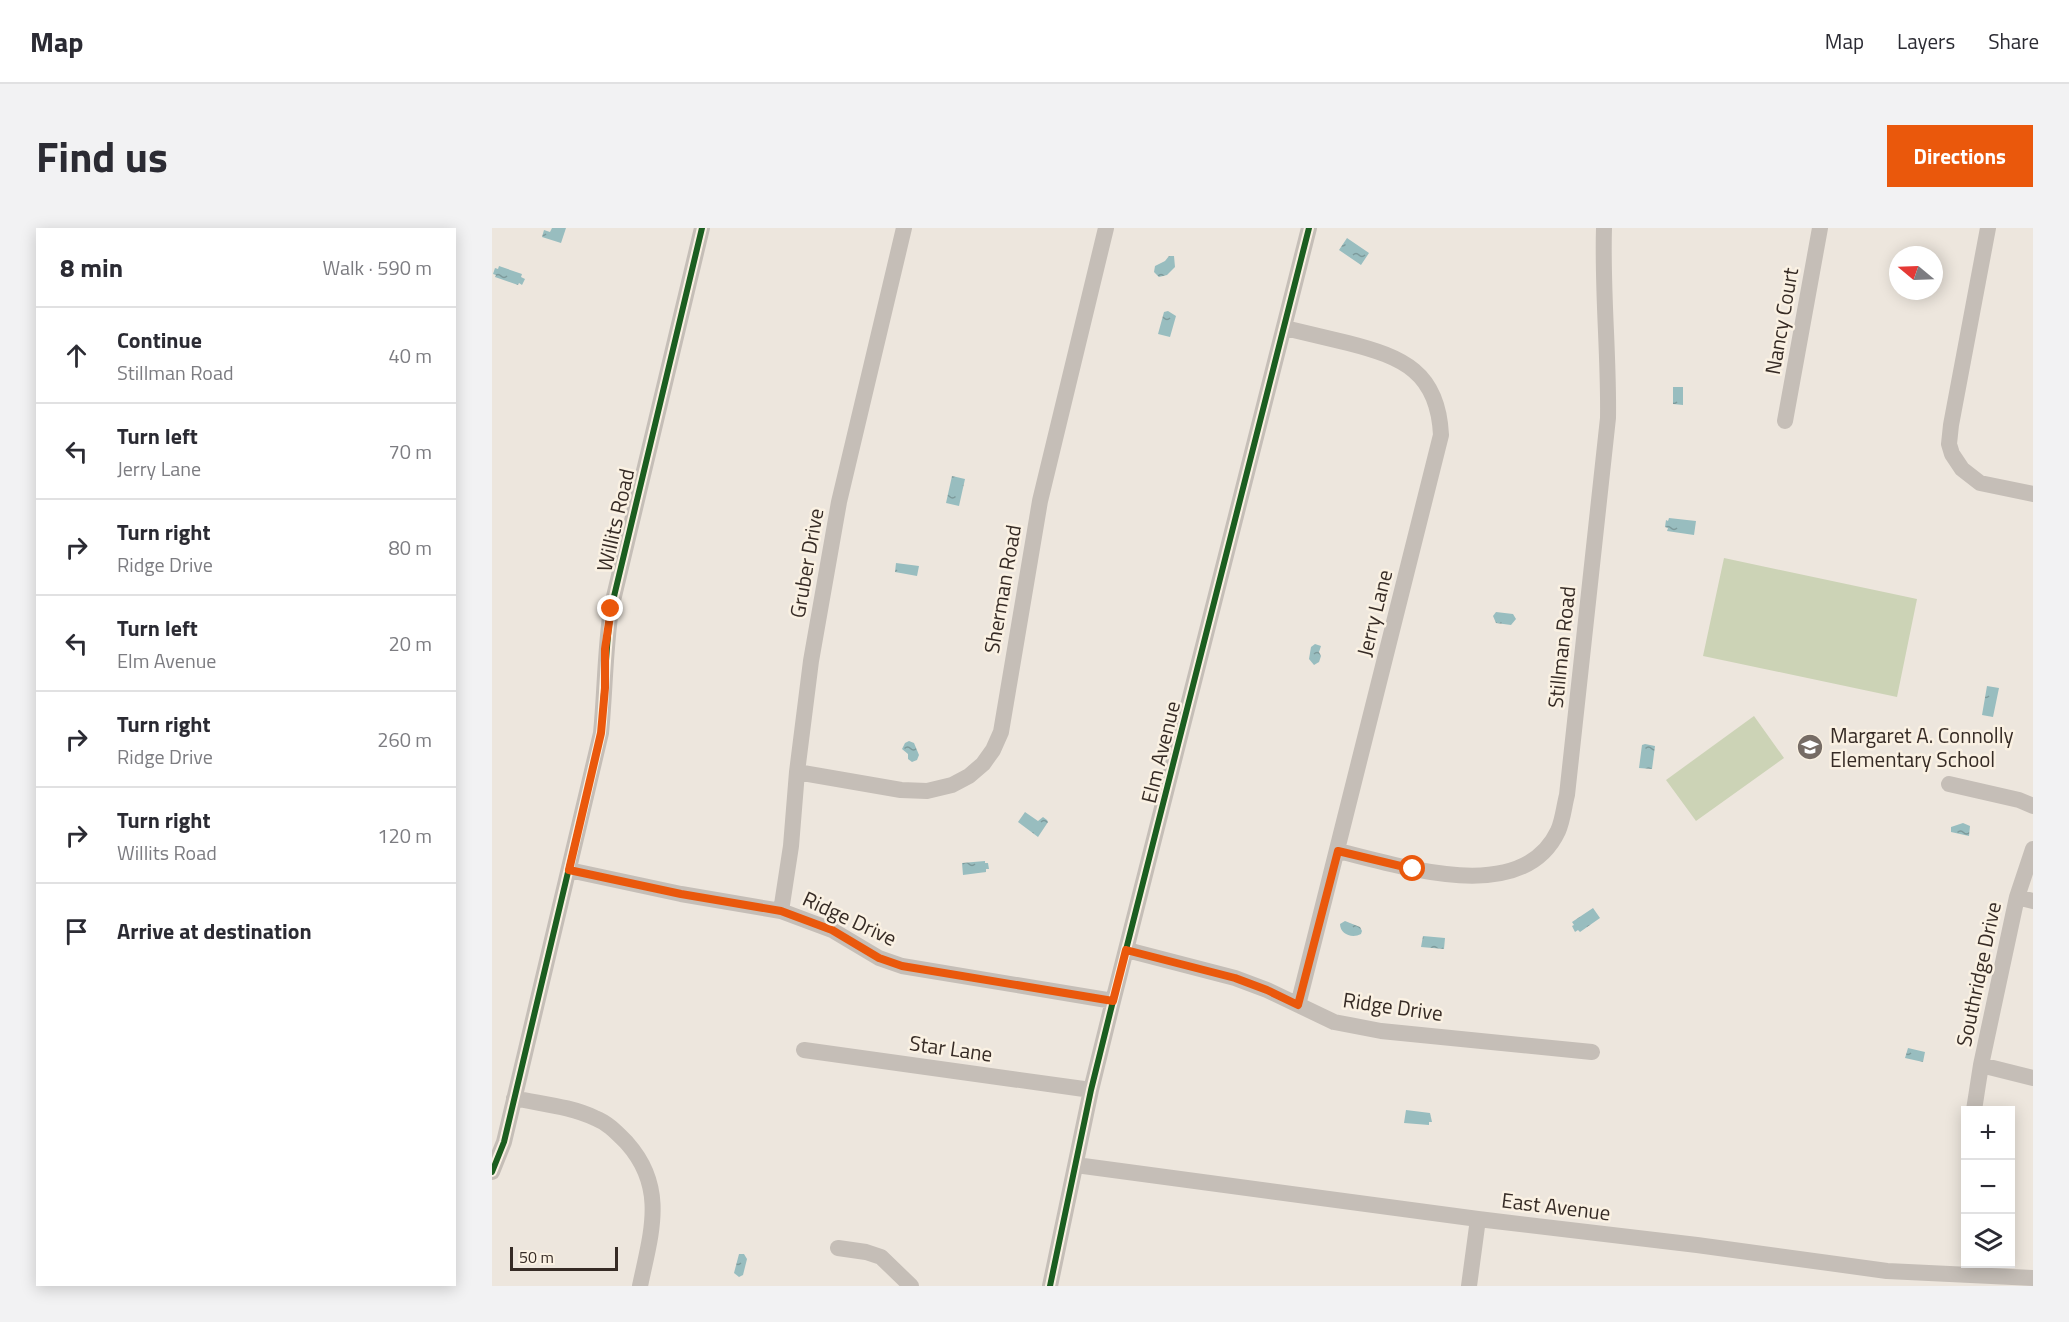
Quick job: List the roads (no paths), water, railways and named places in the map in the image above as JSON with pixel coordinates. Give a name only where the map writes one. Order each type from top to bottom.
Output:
[{"type":"street","name":"Willits Road","points":[[492,1172],[504,1142],[601,733],[605,688],[605,649],[611,609],[702,228]]},
{"type":"street","name":"Gruber Drive","points":[[781,911],[791,846],[797,772],[811,661],[839,502],[904,228]]},
{"type":"street","name":"Sherman Road","points":[[797,772],[902,790],[927,791],[952,785],[969,776],[983,764],[993,750],[1001,732],[1040,501],[1106,228]]},
{"type":"street","name":"Elm Avenue","points":[[1050,1286],[1113,1001],[1310,228]]},
{"type":"street","name":"Stillman Road","points":[[1338,851],[1413,869],[1480,876],[1507,872],[1531,861],[1545,849],[1558,831],[1568,795],[1608,418],[1609,377],[1603,269],[1604,228]]},
{"type":"street","name":"Nancy Court","points":[[1785,421],[1820,228]]},
{"type":"street","points":[[1988,228],[1949,444],[1952,454],[1962,469],[1980,483],[2033,494]]},
{"type":"street","name":"Jerry Lane","points":[[1285,328],[1381,351],[1400,359],[1425,381],[1435,399],[1440,418],[1441,435],[1298,1005]]},
{"type":"street","points":[[1950,784],[2019,800],[2033,806]]},
{"type":"street","name":"Southridge Drive","points":[[1975,1106],[1981,1065],[2025,899],[2033,849]]},
{"type":"street","name":"Ridge Drive","points":[[569,870],[681,894],[781,911],[832,930],[879,958],[902,966],[1113,1001]]},
{"type":"street","name":"Ridge Drive","points":[[1126,950],[1235,978],[1267,990],[1334,1022],[1381,1031],[1592,1052]]},
{"type":"street","name":"Star Lane","points":[[804,1050],[1092,1090]]},
{"type":"street","points":[[1981,1065],[2033,1078]]},
{"type":"street","points":[[514,1098],[596,1118],[614,1129],[638,1156],[652,1190],[654,1214],[640,1286]]},
{"type":"street","name":"East Avenue","points":[[1076,1165],[1478,1219],[1697,1245],[1887,1272],[2006,1270],[2033,1278]]},
{"type":"street","points":[[1469,1286],[1478,1219]]},
{"type":"street","points":[[838,1248],[866,1252],[881,1257],[911,1286]]},
{"type":"water","points":[[552,228],[566,228],[561,243],[542,237],[544,230],[550,232]]},
{"type":"water","points":[[1347,238],[1369,253],[1361,265],[1339,250]]},
{"type":"water","points":[[1169,256],[1174,256],[1175,267],[1167,275],[1159,277],[1154,272],[1155,266]]},
{"type":"water","points":[[499,266],[522,274],[521,277],[525,279],[522,285],[495,277],[496,275],[493,274],[495,268],[498,269]]},
{"type":"water","points":[[1168,311],[1176,316],[1170,337],[1158,334],[1164,312]]},
{"type":"water","points":[[1673,387],[1683,387],[1683,405],[1673,404]]},
{"type":"water","points":[[952,476],[965,479],[959,506],[946,503]]},
{"type":"water","points":[[1669,518],[1696,521],[1694,535],[1667,531],[1666,520],[1668,521]]},
{"type":"water","points":[[896,563],[919,566],[917,576],[895,572]]},
{"type":"water","points":[[1496,612],[1513,614],[1516,619],[1511,625],[1496,623],[1493,616]]},
{"type":"water","points":[[1315,644],[1321,646],[1319,652],[1321,656],[1319,662],[1314,665],[1309,659],[1311,647]]},
{"type":"water","points":[[1987,686],[1999,688],[1993,717],[1982,715]]},
{"type":"water","points":[[909,741],[914,743],[919,755],[917,760],[912,762],[902,749]]},
{"type":"water","points":[[1642,745],[1655,746],[1652,769],[1639,768]]},
{"type":"water","points":[[1025,812],[1038,821],[1043,817],[1047,820],[1048,822],[1038,837],[1018,822]]},
{"type":"water","points":[[1963,823],[1970,826],[1969,836],[1951,832],[1951,827]]},
{"type":"water","points":[[985,861],[989,869],[986,869],[986,872],[963,875],[962,863]]},
{"type":"water","points":[[1593,908],[1600,918],[1580,932],[1578,930],[1575,932],[1572,922]]},
{"type":"water","points":[[1345,921],[1360,927],[1361,934],[1350,936],[1344,933],[1340,924]]},
{"type":"water","points":[[1423,936],[1445,938],[1444,949],[1421,947]]},
{"type":"water","points":[[1908,1048],[1925,1052],[1923,1062],[1905,1058]]},
{"type":"water","points":[[1406,1110],[1430,1113],[1432,1122],[1429,1122],[1429,1125],[1404,1123]]},
{"type":"water","points":[[739,1254],[744,1254],[747,1259],[743,1275],[739,1277],[734,1273]]},
{"type":"place","name":"Margaret A. Connolly Elementary School","points":[[1810,747]]}]
